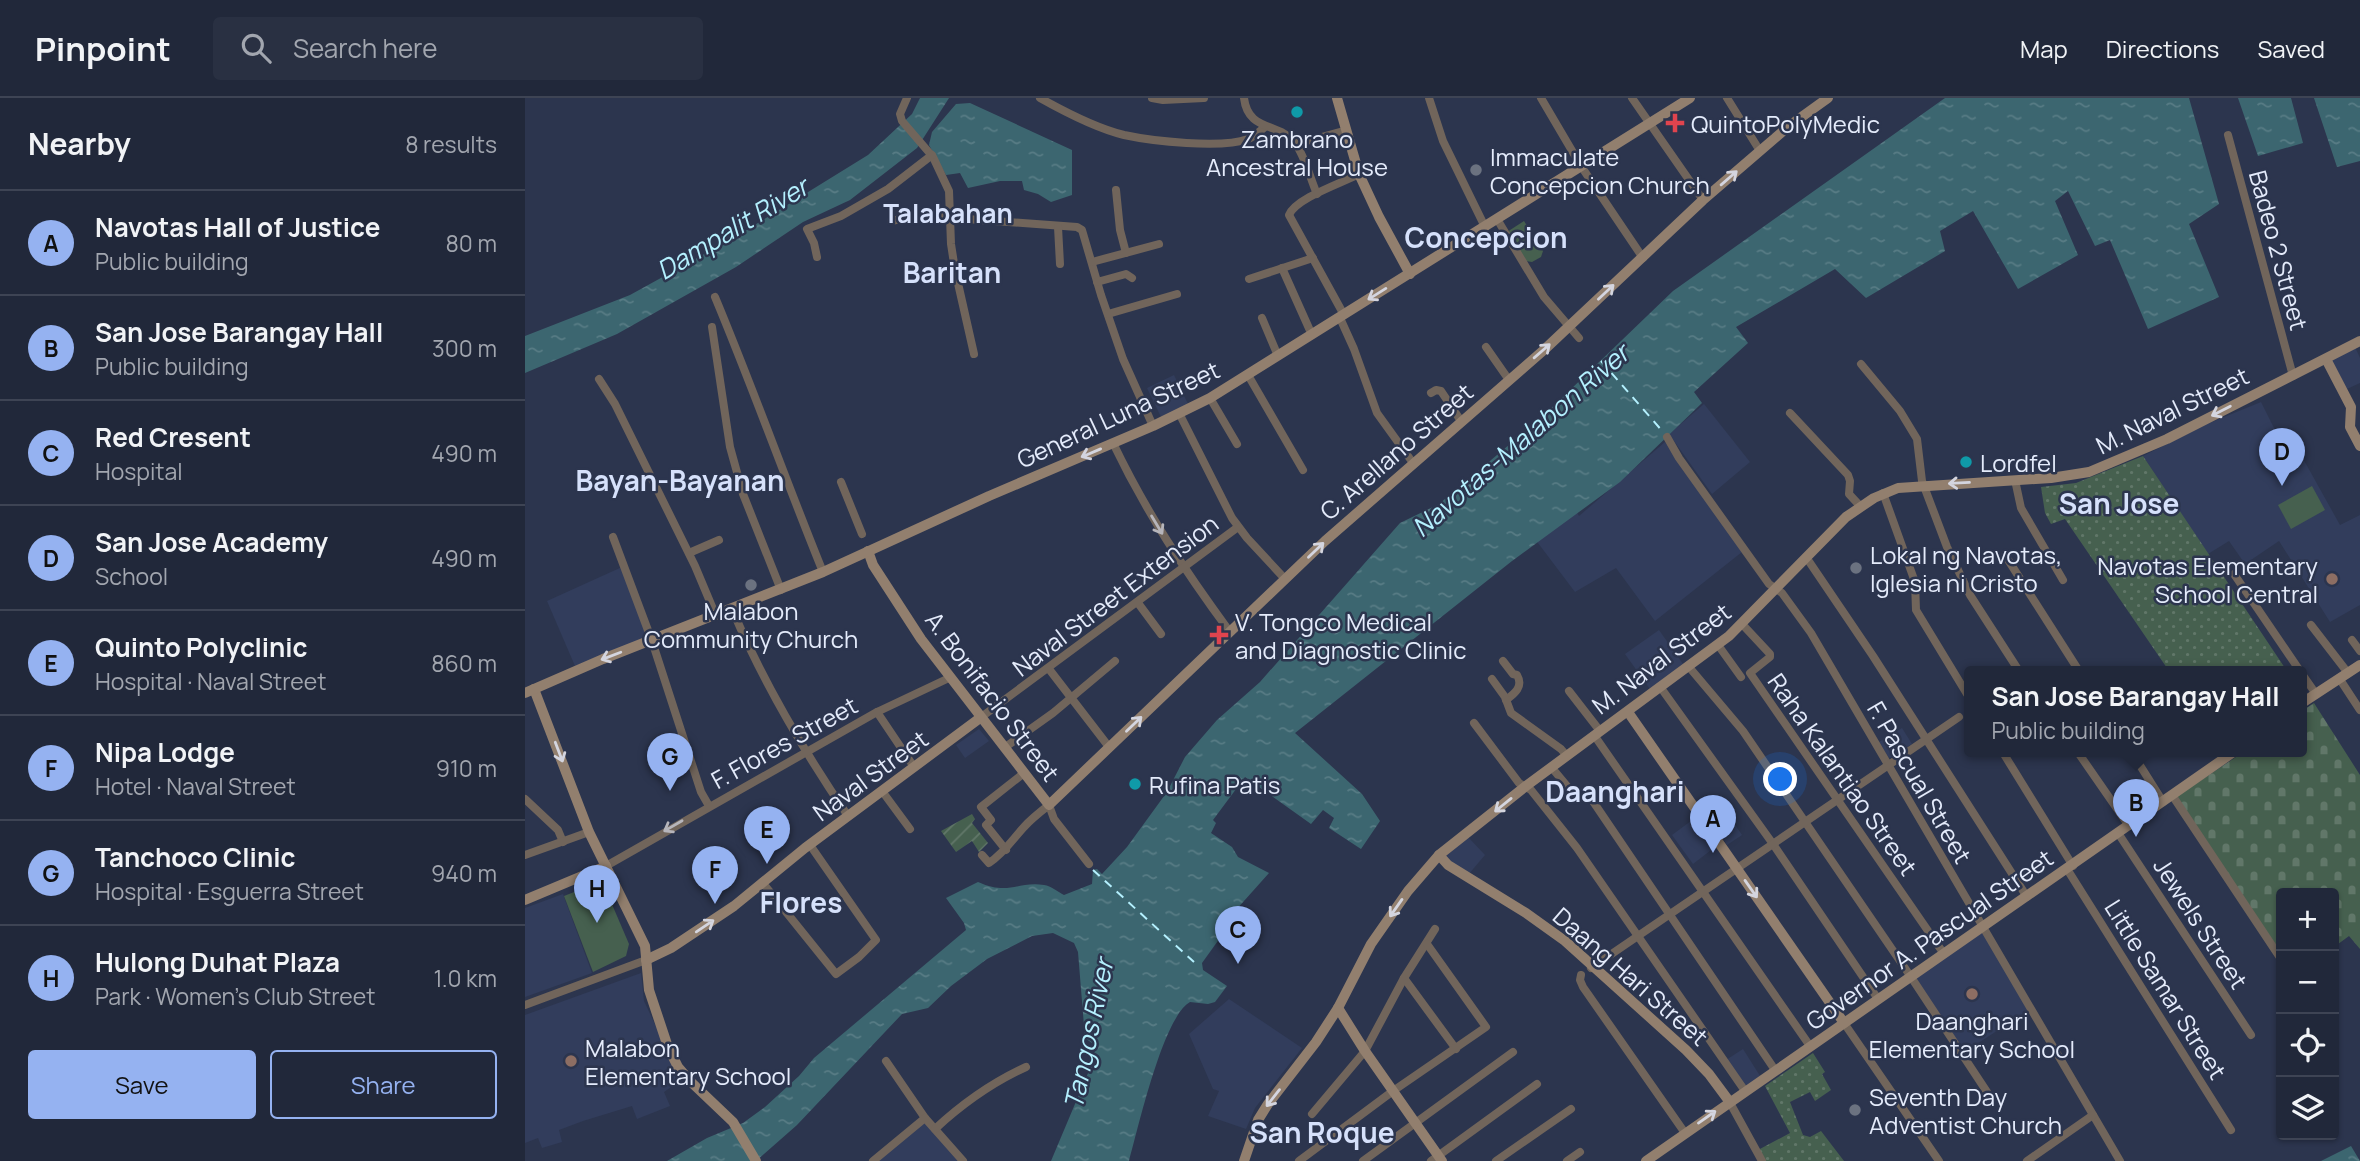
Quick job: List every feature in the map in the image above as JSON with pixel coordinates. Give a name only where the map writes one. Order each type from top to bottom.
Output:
[{"type":"main road","points":[[1337,98],[1359,174],[1378,217],[1411,274]]},
{"type":"main road","name":"General Luna Street","points":[[530,691],[823,572],[868,549],[1153,426],[1210,398],[1690,98]]},
{"type":"main road","name":"C. Arellano Street","points":[[1049,805],[1285,579],[1569,327],[1703,200],[1828,98]]},
{"type":"main road","name":"M. Naval Street","points":[[1244,1161],[1258,1120],[1268,1104],[1338,1008],[1371,944],[1408,891],[1439,855],[1526,786],[1718,645],[1742,624],[1846,517],[1883,493],[1898,488],[2076,476],[2107,466],[2360,341]]},
{"type":"main road","points":[[2326,359],[2351,407],[2350,427],[2360,446]]},
{"type":"main road","name":"A. Bonifacio Street","points":[[868,549],[873,565],[921,639],[980,719],[1049,805]]},
{"type":"main road","points":[[2307,700],[2360,665]]},
{"type":"main road","points":[[530,691],[589,832],[645,946],[649,990],[668,1047],[678,1067],[733,1122],[756,1161]]},
{"type":"main road","points":[[1628,712],[1844,1023]]},
{"type":"main road","name":"Naval Street","points":[[646,960],[671,948],[734,906],[882,790],[980,719]]},
{"type":"main road","name":"Governor A. Pascual Street","points":[[1646,1161],[2226,757]]},
{"type":"main road","name":"Daang Hari Street","points":[[1439,855],[1448,865],[1565,940],[1686,1050],[1709,1074],[1729,1101]]},
{"type":"main road","points":[[525,900],[605,866]]},
{"type":"main road","points":[[1338,1008],[1416,1123],[1437,1159]]},
{"type":"street","points":[[907,98],[900,114],[904,123],[932,155],[949,191],[954,270],[974,354]]},
{"type":"street","points":[[1040,98],[1123,134],[1185,142],[1248,139],[1265,127]]},
{"type":"street","points":[[1055,106],[1060,98]]},
{"type":"street","points":[[1151,98],[1204,98]]},
{"type":"street","points":[[1244,98],[1250,116],[1265,127],[1284,134],[1296,144],[1317,194]]},
{"type":"street","points":[[1429,98],[1443,141],[1485,227]]},
{"type":"street","points":[[1541,98],[1581,166],[1643,258]]},
{"type":"street","points":[[1632,98],[1703,200]]},
{"type":"street","points":[[1727,98],[1760,151]]},
{"type":"street","points":[[1296,144],[1347,130]]},
{"type":"street","name":"Badeo 2 Street","points":[[2228,135],[2293,376]]},
{"type":"street","points":[[817,257],[807,229],[841,216],[888,189],[932,155]]},
{"type":"street","points":[[1359,174],[1317,194],[1292,210],[1289,215],[1342,316],[1377,413],[1413,463]]},
{"type":"street","points":[[1116,190],[1120,230],[1126,253]]},
{"type":"street","points":[[891,221],[909,217],[950,216],[1077,228],[1084,234],[1123,359],[1153,426]]},
{"type":"street","points":[[1497,219],[1544,297],[1579,338]]},
{"type":"street","points":[[1058,227],[1060,264]]},
{"type":"street","points":[[1092,262],[1160,244]]},
{"type":"street","points":[[1248,279],[1313,258]]},
{"type":"street","points":[[1282,268],[1312,335]]},
{"type":"street","points":[[1097,282],[1126,274],[1132,278]]},
{"type":"street","points":[[1108,314],[1177,294]]},
{"type":"street","points":[[715,297],[764,423],[781,459],[790,491],[823,572]]},
{"type":"street","points":[[1262,318],[1278,356]]},
{"type":"street","points":[[712,327],[730,447],[743,494],[781,590]]},
{"type":"street","points":[[1486,347],[1509,380]]},
{"type":"street","points":[[1861,364],[1913,430],[1920,448],[1922,481],[1957,569],[2016,666]]},
{"type":"street","points":[[1248,375],[1303,470]]},
{"type":"street","points":[[599,379],[615,404],[689,553],[716,615]]},
{"type":"street","points":[[1431,393],[1441,391],[1461,421]]},
{"type":"street","points":[[1210,398],[1237,444]]},
{"type":"street","points":[[1179,413],[1211,480],[1238,527],[1285,579]]},
{"type":"street","points":[[1790,413],[1848,475],[1849,494],[1861,507]]},
{"type":"street","name":"F. Pascual Street","points":[[1667,437],[1679,458],[1769,584],[1782,593],[1811,633],[2120,1161]]},
{"type":"street","points":[[1113,443],[1133,484],[1184,569],[1230,632]]},
{"type":"street","points":[[2015,480],[2021,508],[2063,580]]},
{"type":"street","points":[[841,482],[862,534]]},
{"type":"street","points":[[1883,493],[1915,582],[1916,610],[1964,689]]},
{"type":"street","name":"Naval Street Extension","points":[[980,719],[1238,527]]},
{"type":"street","points":[[613,537],[652,641],[701,792],[709,806]]},
{"type":"street","points":[[689,553],[719,540]]},
{"type":"street","points":[[2005,555],[2076,666]]},
{"type":"street","points":[[1806,557],[1927,739],[2027,897]]},
{"type":"street","points":[[2234,574],[2296,666]]},
{"type":"street","points":[[1138,603],[1161,634]]},
{"type":"street","points":[[732,609],[754,662],[806,752],[848,816]]},
{"type":"street","name":"Raha Kalantiao Street","points":[[1742,624],[1770,654],[1770,657],[1750,673],[1944,954]]},
{"type":"street","points":[[2311,625],[2343,675],[2360,710]]},
{"type":"street","points":[[2352,640],[2360,651]]},
{"type":"street","points":[[1718,645],[1741,677]]},
{"type":"street","points":[[1005,748],[1115,661]]},
{"type":"street","points":[[1503,661],[1520,683],[1518,690],[1506,700]]},
{"type":"street","points":[[1689,667],[1743,731],[1991,1098]]},
{"type":"street","points":[[1049,669],[1109,747]]},
{"type":"street","name":"F. Flores Street","points":[[605,866],[877,712],[949,678]]},
{"type":"street","points":[[1492,679],[1511,713],[1562,749],[1567,756]]},
{"type":"street","points":[[2307,681],[2316,694]]},
{"type":"street","points":[[1661,688],[1773,844],[1878,999]]},
{"type":"street","points":[[1569,691],[1702,892],[1810,1046]]},
{"type":"street","points":[[877,712],[914,767]]},
{"type":"street","points":[[1592,967],[1959,717]]},
{"type":"street","points":[[1474,723],[1519,783],[1526,786],[1577,848],[1745,1091]]},
{"type":"street","name":"Little Samar Street","points":[[2006,757],[2231,1130]]},
{"type":"street","points":[[2081,757],[2129,826]]},
{"type":"street","points":[[2136,757],[2168,798],[2276,953]]},
{"type":"street","points":[[1552,768],[1577,798],[1588,794],[1775,1070]]},
{"type":"street","points":[[982,855],[989,863],[1006,849],[986,825],[991,820],[981,807],[1024,773]]},
{"type":"street","points":[[882,790],[910,829]]},
{"type":"street","points":[[525,799],[558,830],[563,842]]},
{"type":"street","name":"C. Arellano Street","points":[[1006,849],[1026,825],[1049,805]]},
{"type":"street","name":"A. Bonifacio Street","points":[[1049,805],[1054,819],[1089,864]]},
{"type":"street","points":[[525,855],[589,832]]},
{"type":"street","name":"Jewels Street","points":[[2118,833],[2251,1035]]},
{"type":"street","points":[[762,882],[836,974],[859,957],[876,940],[810,845]]},
{"type":"street","points":[[1313,1114],[1365,1051],[1404,978],[1435,929]]},
{"type":"street","points":[[1299,1161],[1393,1091],[1486,1027],[1427,944]]},
{"type":"street","points":[[525,1005],[646,960]]},
{"type":"street","points":[[1581,975],[1583,986],[1685,1133]]},
{"type":"street","points":[[1404,978],[1456,1049]]},
{"type":"street","points":[[1844,1023],[1939,1161]]},
{"type":"street","points":[[1363,1161],[1513,1052]]},
{"type":"street","points":[[886,1062],[925,1118],[963,1161]]},
{"type":"street","points":[[935,1129],[985,1087],[1026,1068]]},
{"type":"street","points":[[1437,1159],[1537,1084]]},
{"type":"street","name":"Daang Hari Street","points":[[1729,1101],[1762,1161]]},
{"type":"street","points":[[1496,1161],[1571,1109]]},
{"type":"street","points":[[2027,1161],[2093,1115]]},
{"type":"street","points":[[873,1161],[925,1118]]},
{"type":"street","points":[[1567,1161],[1580,1152]]},
{"type":"shaded area","points":[[2355,347],[2360,358],[2360,383],[2347,389],[2331,360]]},
{"type":"shaded area","points":[[1174,375],[1188,404],[1161,417],[1147,388]]},
{"type":"shaded area","points":[[2261,402],[2282,444],[2296,446],[2340,525],[2360,515],[2360,605],[2330,622],[2279,541],[2245,564],[2229,541],[2208,554],[2143,456],[2207,424]]},
{"type":"shaded area","points":[[1704,404],[1750,462],[1712,494],[1669,434]]},
{"type":"shaded area","points":[[1665,442],[1742,552],[1655,621],[1616,568],[1575,592],[1519,518],[1569,498],[1579,516]]},
{"type":"shaded area","points":[[622,567],[650,637],[575,666],[547,601]]},
{"type":"shaded area","points":[[1659,630],[1683,664],[1650,689],[1625,654]]},
{"type":"shaded area","points":[[1902,728],[1912,744],[1889,758],[1879,742]]},
{"type":"shaded area","points":[[979,729],[989,741],[965,758],[956,745]]},
{"type":"shaded area","points":[[1717,798],[1742,835],[1727,845],[1702,808]]},
{"type":"shaded area","points":[[1695,818],[1715,847],[1693,864],[1672,835]]},
{"type":"shaded area","points":[[1468,837],[1485,855],[1468,875],[1445,857]]},
{"type":"shaded area","points":[[563,894],[592,973],[525,997],[525,908]]},
{"type":"shaded area","name":"Daanghari Elementary School","points":[[1983,932],[2029,1010],[1963,1053],[1914,979]]},
{"type":"shaded area","name":"Malabon Elementary School","points":[[641,973],[644,1001],[681,1080],[664,1092],[670,1106],[637,1119],[632,1106],[559,1130],[562,1142],[542,1148],[538,1138],[525,1143],[525,1015]]},
{"type":"shaded area","points":[[1229,999],[1302,1048],[1255,1108],[1246,1129],[1208,1116],[1219,1091],[1213,1089],[1189,1034]]},
{"type":"shaded area","points":[[1743,1049],[1762,1079],[1745,1090],[1726,1060]]},
{"type":"shaded area","points":[[926,1120],[962,1161],[878,1161]]},
{"type":"green space","points":[[1524,221],[1543,251],[1541,257],[1532,262],[1526,261],[1507,232]]},
{"type":"green space","points":[[2143,456],[2284,666],[2166,666],[2065,519],[2051,524],[2045,513],[2041,487],[2076,483]]},
{"type":"green space","points":[[2312,486],[2325,510],[2291,529],[2278,505]]},
{"type":"green space","points":[[2314,703],[2360,775],[2360,949],[2349,936],[2339,943],[2339,888],[2276,888],[2276,950],[2176,797],[2236,757],[2307,757],[2307,708]]},
{"type":"green space","points":[[972,814],[975,819],[972,823],[988,843],[979,852],[972,841],[956,852],[941,831]]},
{"type":"green space","points":[[602,881],[629,944],[626,956],[593,972],[564,896]]},
{"type":"green space","points":[[1813,1053],[1825,1072],[1822,1074],[1831,1090],[1815,1101],[1810,1092],[1790,1102],[1803,1135],[1810,1137],[1821,1131],[1844,1161],[1765,1161],[1758,1150],[1790,1133],[1765,1086]]},
{"type":"water","points":[[920,98],[949,98],[917,148],[850,200],[803,222],[736,267],[617,334],[525,373],[525,336],[630,295],[737,236],[868,155],[912,114]]},
{"type":"water","points":[[1945,98],[2189,98],[2219,204],[2189,224],[2219,297],[2148,329],[2110,240],[2095,246],[2068,191],[2055,201],[2078,255],[2018,289],[1973,211],[1940,231],[1945,251],[1866,298],[1835,269],[1736,327],[1748,343],[1694,392],[1702,403],[1620,482],[1512,561],[1295,733],[1362,794],[1380,821],[1361,849],[1329,828],[1334,818],[1323,810],[1311,824],[1245,777],[1213,820],[1216,823],[1211,833],[1232,847],[1238,857],[1269,873],[1227,920],[1225,931],[1202,963],[1203,970],[1227,986],[1215,1002],[1190,1002],[1170,1029],[1153,1075],[1129,1161],[1051,1161],[1091,1066],[1096,1046],[1085,1038],[1078,952],[1074,943],[1053,933],[1032,936],[987,959],[951,986],[928,1008],[902,1014],[797,1125],[756,1161],[667,1161],[707,1138],[743,1123],[765,1107],[799,1076],[814,1058],[966,930],[946,898],[978,882],[998,888],[1044,885],[1064,895],[1092,884],[1093,870],[1097,869],[1102,874],[1127,847],[1167,792],[1185,757],[1217,720],[1260,682],[1400,523],[1439,504],[1543,416],[1673,291]]},
{"type":"water","points":[[2238,98],[2291,98],[2303,143],[2258,156]]},
{"type":"water","points":[[2314,98],[2360,98],[2360,161],[2337,167]]},
{"type":"water","points":[[970,103],[1072,150],[1072,195],[1051,202],[1024,190],[1022,181],[1000,181],[968,188],[960,173],[946,175],[929,145],[932,132],[956,104]]},
{"type":"water","points":[[2351,1146],[2360,1161],[2321,1161]]},
{"type":"ferry route","points":[[1601,361],[1664,433]]},
{"type":"ferry route","points":[[1093,870],[1194,962]]},
{"type":"place","name":"Zambrano Ancestral House","points":[[1297,112]]},
{"type":"place","name":"QuintoPolyMedic","points":[[1675,123]]},
{"type":"place","name":"Immaculate Concepcion Church","points":[[1476,170]]},
{"type":"place","name":"Lordfel","points":[[1966,462]]},
{"type":"place","name":"San Jose Academy","points":[[2282,486]]},
{"type":"place","name":"Lokal ng Navotas, Iglesia ni Cristo","points":[[1856,568]]},
{"type":"place","name":"Navotas Elementary School Central","points":[[2332,579]]},
{"type":"place","name":"Malabon Community Church","points":[[751,585]]},
{"type":"place","name":"V. Tongco Medical and Diagnostic Clinic","points":[[1219,635]]},
{"type":"place","name":"Rufina Patis","points":[[1135,784]]},
{"type":"place","name":"Tanchoco Clinic","points":[[670,791]]},
{"type":"place","name":"San Jose Barangay Hall","points":[[2136,837]]},
{"type":"place","name":"Navotas Hall of Justice","points":[[1713,853]]},
{"type":"place","name":"Quinto Polyclinic","points":[[767,864]]},
{"type":"place","name":"Nipa Lodge","points":[[715,904]]},
{"type":"place","name":"Hulong Duhat Plaza","points":[[597,923]]},
{"type":"place","name":"Red Cresent","points":[[1238,964]]},
{"type":"place","name":"Daanghari Elementary School","points":[[1972,994]]},
{"type":"place","name":"Malabon Elementary School","points":[[571,1061]]},
{"type":"place","name":"Seventh Day Adventist Church","points":[[1855,1110]]},
{"type":"district","name":"Talabahan","points":[[948,213]]},
{"type":"district","name":"Concepcion","points":[[1486,237]]},
{"type":"district","name":"Baritan","points":[[952,272]]},
{"type":"district","name":"Bayan-Bayanan","points":[[680,480]]},
{"type":"district","name":"San Jose","points":[[2119,503]]},
{"type":"district","name":"Daanghari","points":[[1615,791]]},
{"type":"district","name":"Flores","points":[[801,902]]},
{"type":"district","name":"San Roque","points":[[1322,1132]]},
{"type":"water label","name":"Dampalit River","points":[[732,228]]},
{"type":"water label","name":"Navotas-Malabon River","points":[[1520,440]]},
{"type":"water label","name":"Tangos River","points":[[1088,1034]]}]
